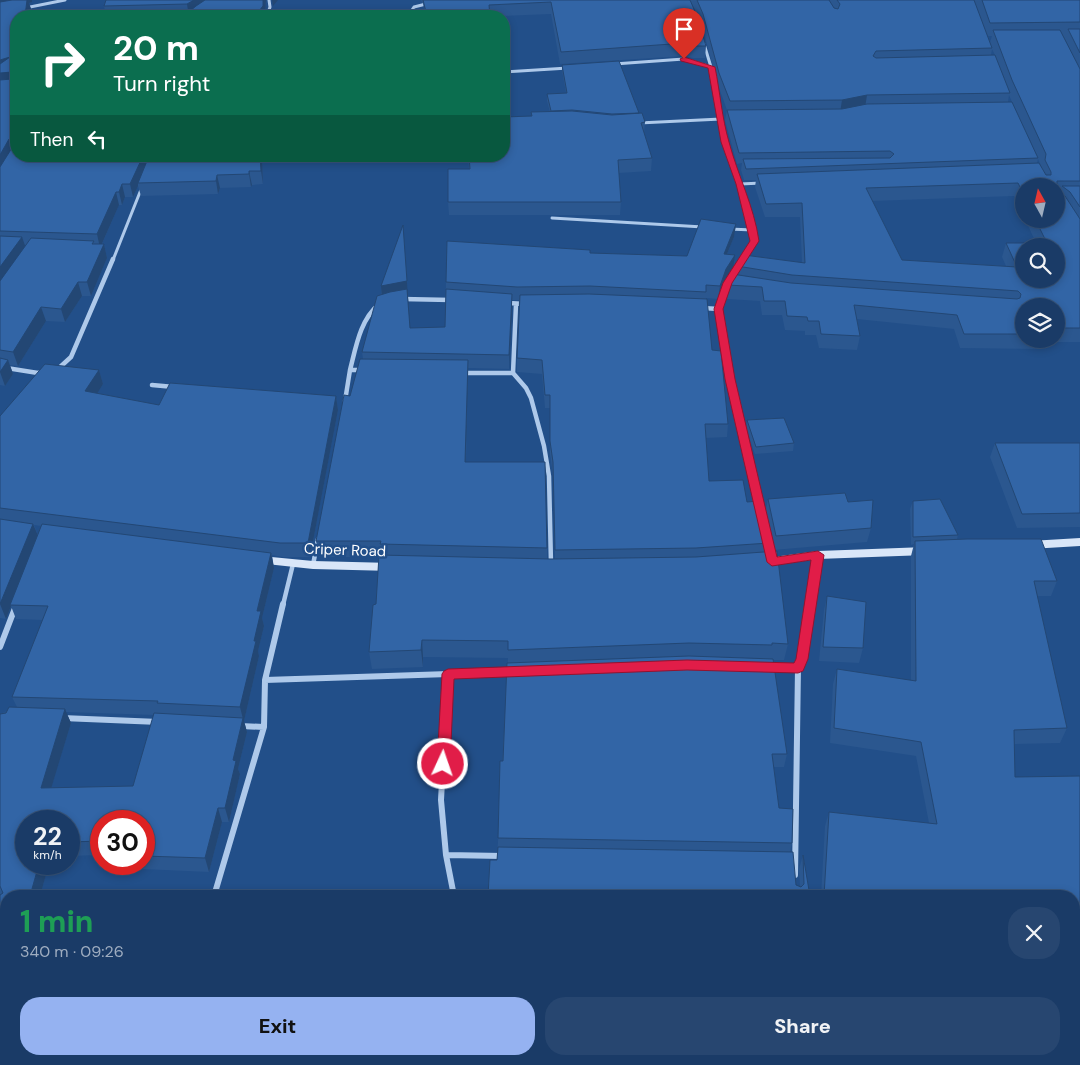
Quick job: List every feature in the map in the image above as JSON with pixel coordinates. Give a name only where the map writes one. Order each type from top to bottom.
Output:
[{"type":"main road","points":[[1021,546],[1080,542]]},
{"type":"main road","points":[[753,563],[771,557],[933,550]]},
{"type":"main road","name":"Criper Road","points":[[253,559],[293,564],[402,567]]},
{"type":"street","points":[[24,8],[65,0]]},
{"type":"street","points":[[412,10],[414,7],[432,3]]},
{"type":"street","points":[[701,35],[711,67],[725,142],[735,167],[753,230],[754,241],[728,283],[719,309],[730,379],[762,517]]},
{"type":"street","points":[[608,65],[684,59],[711,67]]},
{"type":"street","points":[[510,72],[570,67]]},
{"type":"street","points":[[630,123],[731,117]]},
{"type":"street","points":[[735,167],[744,167]]},
{"type":"street","points":[[55,370],[64,366],[71,357],[143,183]]},
{"type":"street","points":[[740,184],[770,183]]},
{"type":"street","points":[[552,218],[705,228]]},
{"type":"street","points":[[724,229],[753,230]]},
{"type":"street","points":[[106,252],[115,252]]},
{"type":"street","points":[[728,283],[735,285]]},
{"type":"street","points":[[399,300],[461,301]]},
{"type":"street","points":[[335,402],[344,403],[350,370],[366,319],[373,308],[386,302]]},
{"type":"street","points":[[498,303],[534,304]]},
{"type":"street","points":[[516,304],[513,373],[526,388],[531,398],[544,446],[549,476],[551,570]]},
{"type":"street","points":[[700,308],[719,309]]},
{"type":"street","points":[[0,366],[38,373],[47,372]]},
{"type":"street","points":[[350,370],[370,370]]},
{"type":"street","points":[[458,372],[513,373]]},
{"type":"street","points":[[33,381],[38,373]]},
{"type":"street","points":[[152,385],[181,387]]},
{"type":"street","points":[[313,565],[319,536]]},
{"type":"street","points":[[795,879],[798,668],[802,659],[818,555]]},
{"type":"street","points":[[216,890],[264,727],[265,680],[293,564]]},
{"type":"street","points":[[0,647],[17,603]]},
{"type":"street","points":[[762,667],[798,668]]},
{"type":"street","points":[[265,680],[518,672]]},
{"type":"street","points":[[448,674],[441,800],[446,855],[453,890]]},
{"type":"street","points":[[59,718],[166,723]]},
{"type":"street","points":[[235,726],[264,727]]},
{"type":"street","points":[[446,855],[514,856]]},
{"type":"street","points":[[785,861],[794,861]]},
{"type":"building","points":[[27,0],[26,10],[10,10],[10,57],[0,60],[0,2]]},
{"type":"building","points":[[106,0],[194,0],[187,4],[104,6]]},
{"type":"building","points":[[205,0],[263,0],[263,6],[260,10],[191,10]]},
{"type":"building","points":[[423,0],[690,0],[706,46],[694,46],[685,43],[561,52],[551,2],[489,5],[489,10],[426,10]]},
{"type":"building","points":[[697,0],[829,0],[834,8],[838,9],[840,4],[837,0],[974,0],[992,48],[876,51],[873,56],[876,58],[995,55],[1010,93],[867,95],[842,100],[730,101],[719,73],[703,14]]},
{"type":"building","points":[[982,0],[1080,0],[1080,22],[990,23]]},
{"type":"building","points":[[1068,29],[1080,29],[1080,53]]},
{"type":"building","points":[[993,30],[1060,30],[1080,69],[1080,181],[1065,181],[1065,178],[1015,178],[1015,183],[866,188],[902,260],[1015,267],[1015,288],[1065,288],[1065,238],[1044,238],[1040,228],[1065,228],[1065,196],[1080,219],[1080,328],[1065,328],[1065,298],[1020,298],[1021,294],[1018,291],[792,275],[737,266],[744,255],[805,263],[802,203],[766,204],[757,174],[1039,163],[1046,175],[1051,175],[1045,160],[1046,154],[1012,80]]},
{"type":"building","points":[[10,57],[10,72],[0,73],[0,64]]},
{"type":"building","points":[[619,61],[639,113],[612,114],[572,110],[551,111],[547,94],[567,93],[562,65]]},
{"type":"building","points":[[10,79],[10,139],[0,155],[0,80]]},
{"type":"building","points":[[1012,102],[1038,158],[746,169],[743,159],[890,158],[894,154],[890,151],[739,153],[727,110],[842,109],[867,104]]},
{"type":"building","points":[[572,111],[612,115],[642,113],[645,122],[641,123],[652,158],[618,160],[621,202],[448,202],[448,169],[470,169],[469,162],[510,162],[510,117],[532,116],[531,112]]},
{"type":"building","points":[[10,151],[10,162],[140,162],[130,184],[122,184],[119,192],[116,192],[97,234],[0,231],[0,167]]},
{"type":"building","points":[[147,162],[260,162],[261,171],[249,171],[249,174],[217,175],[216,181],[138,183]]},
{"type":"building","points":[[1065,186],[1080,186],[1080,207]]},
{"type":"building","points":[[701,219],[736,224],[724,254],[735,255],[726,269],[720,286],[706,285],[706,292],[590,286],[517,287],[446,282],[447,241],[590,250],[590,253],[687,256]]},
{"type":"building","points":[[403,225],[407,281],[381,286]]},
{"type":"building","points":[[0,236],[22,237],[0,267]]},
{"type":"building","points":[[31,238],[94,241],[92,244],[104,244],[87,282],[78,282],[61,309],[41,307],[13,352],[0,350],[0,281]]},
{"type":"building","points":[[1006,243],[1015,243],[1015,263]]},
{"type":"building","points":[[732,274],[791,283],[1015,299],[1015,334],[964,334],[957,315],[854,305],[860,336],[821,334],[819,321],[808,321],[807,317],[787,316],[785,301],[764,301],[762,287],[728,285]]},
{"type":"building","points":[[407,289],[410,328],[445,327],[446,289],[512,294],[509,355],[362,352],[377,296]]},
{"type":"building","points":[[589,294],[707,299],[712,350],[721,351],[728,424],[705,424],[709,481],[743,480],[747,502],[759,501],[769,543],[696,548],[555,550],[550,395],[545,395],[542,360],[517,358],[520,295]]},
{"type":"building","points":[[0,358],[8,360],[0,372]]},
{"type":"building","points":[[360,359],[468,360],[465,462],[545,462],[547,548],[380,544],[381,541],[316,541],[344,395],[350,396]]},
{"type":"building","points":[[45,364],[99,370],[85,391],[159,405],[170,383],[336,396],[308,543],[280,543],[0,508],[0,416]]},
{"type":"building","points":[[784,418],[794,443],[756,447],[747,420]]},
{"type":"building","points":[[995,443],[1080,443],[1080,513],[1022,514]]},
{"type":"building","points":[[845,493],[848,502],[873,500],[871,528],[776,536],[768,499]]},
{"type":"building","points":[[940,499],[958,535],[913,537],[913,501]]},
{"type":"building","points":[[0,519],[33,524],[0,604]]},
{"type":"building","points":[[42,524],[271,553],[257,611],[261,611],[254,641],[256,641],[240,707],[157,703],[158,701],[12,697],[48,606],[10,605]]},
{"type":"building","points":[[1041,539],[1057,581],[1034,581],[1067,728],[1014,730],[1015,777],[1080,776],[1080,890],[824,890],[829,812],[937,824],[921,742],[834,728],[837,669],[916,681],[915,541]]},
{"type":"building","points":[[777,551],[788,644],[689,643],[508,650],[508,641],[422,640],[421,650],[369,652],[373,605],[376,604],[379,555],[551,559],[696,557]]},
{"type":"building","points":[[827,596],[866,602],[863,648],[823,647]]},
{"type":"building","points":[[689,656],[773,659],[787,754],[772,754],[779,808],[793,809],[792,843],[498,838],[500,761],[503,761],[507,663]]},
{"type":"building","points":[[9,707],[65,709],[41,788],[133,786],[154,713],[243,718],[233,760],[236,761],[225,808],[218,808],[205,858],[155,856],[155,810],[90,810],[90,841],[80,842],[80,810],[15,810],[15,875],[36,875],[32,890],[2,890],[0,886],[0,714],[6,713]]},
{"type":"building","points":[[498,847],[793,852],[796,885],[801,887],[804,884],[803,855],[809,890],[488,890],[490,860],[497,860]]},
{"type":"route","points":[[443,764],[448,674],[687,665],[798,668],[802,659],[818,555],[772,562],[730,379],[719,309],[728,283],[754,241],[753,230],[735,167],[725,142],[711,67],[684,59]]}]
